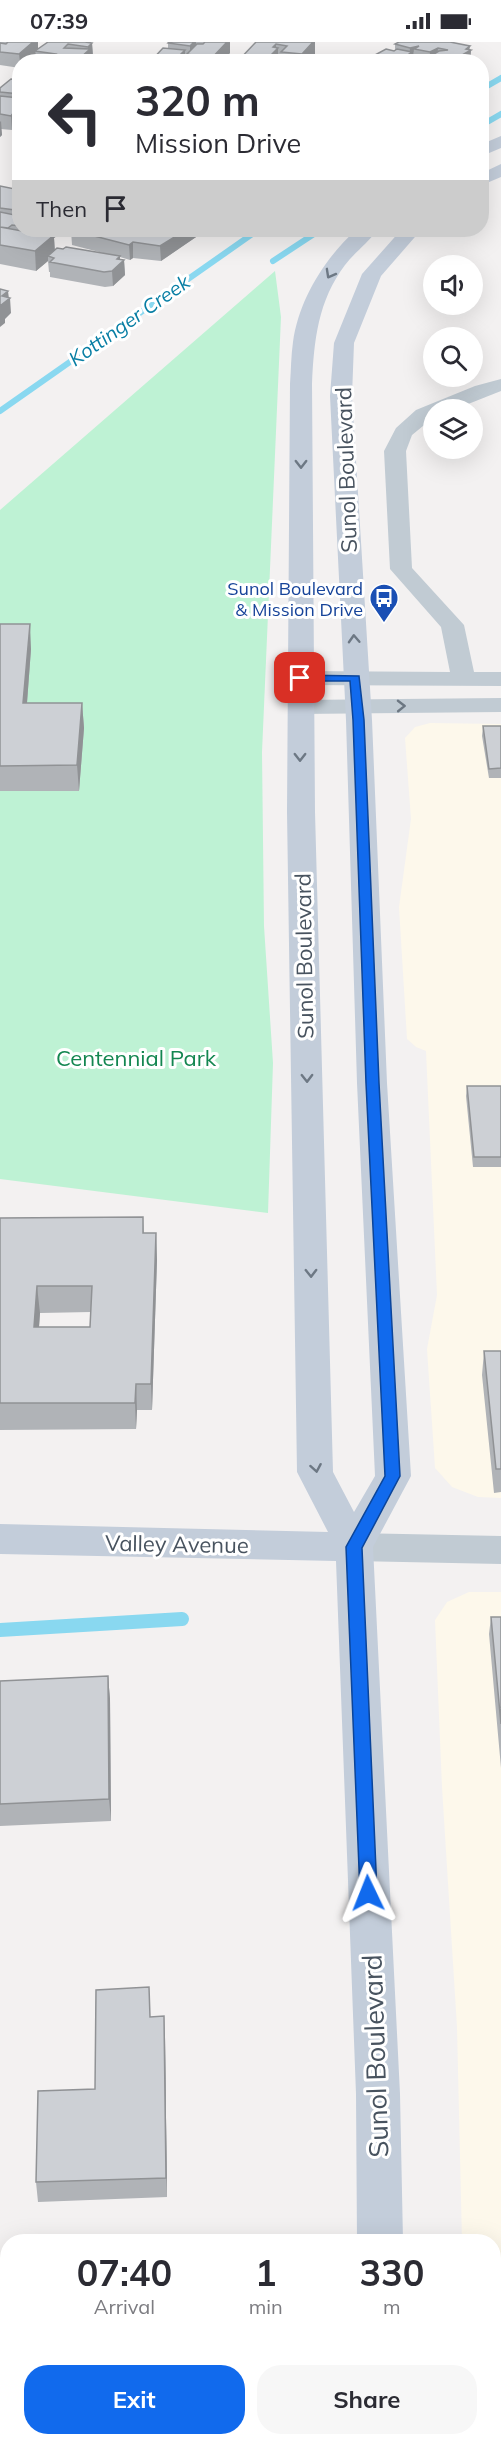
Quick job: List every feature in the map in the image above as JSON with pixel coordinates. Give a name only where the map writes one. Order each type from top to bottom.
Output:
[{"type":"main road","name":"Sunol Boulevard","points":[[360,237],[334,265],[315,301],[304,337],[301,396],[300,692],[315,1472],[354,1547],[378,2094],[380,2234]]},
{"type":"main road","name":"Sunol Boulevard","points":[[354,1547],[393,1476],[372,1083],[358,707],[341,396],[344,343],[372,274],[405,237]]},
{"type":"main road","name":"Valley Avenue","points":[[0,1539],[354,1547]]},
{"type":"street","points":[[460,399],[501,385]]},
{"type":"street","points":[[423,414],[403,432],[395,451],[401,569],[452,625],[464,678]]},
{"type":"street","points":[[300,692],[355,678],[501,679]]},
{"type":"street","points":[[300,692],[358,707],[501,705]]},
{"type":"street","points":[[354,1547],[501,1550]]},
{"type":"shaded area","points":[[430,723],[501,724],[501,1498],[478,1497],[452,1487],[435,1468],[427,1349],[437,1295],[426,1051],[416,1047],[407,1039],[399,907],[411,819],[405,738],[415,727]]},
{"type":"shaded area","points":[[469,1592],[501,1592],[501,2234],[462,2234],[457,2027],[442,1787],[435,1620],[447,1602]]},
{"type":"green space","name":"Centennial Park","points":[[275,271],[281,317],[262,752],[264,926],[273,1063],[268,1213],[0,1179],[0,510]]},
{"type":"building","points":[[33,42],[19,54],[0,52],[0,43]]},
{"type":"building","points":[[48,42],[92,43],[88,47],[68,44],[64,48],[90,49],[84,54],[35,51]]},
{"type":"building","points":[[169,42],[194,42],[190,46]]},
{"type":"building","points":[[205,42],[227,42],[216,54],[187,54],[197,44]]},
{"type":"building","points":[[256,42],[313,42],[302,54],[281,52],[287,46],[276,44],[273,47],[278,48],[272,54],[245,54]]},
{"type":"building","points":[[399,42],[450,42],[470,46],[466,49],[471,50],[464,54],[434,54],[448,50],[438,48],[430,52],[414,49],[419,46],[410,48],[395,44]]},
{"type":"building","points":[[163,48],[185,50],[181,54],[157,54]]},
{"type":"building","points":[[386,49],[412,52],[409,54],[377,54]]},
{"type":"building","points":[[12,79],[12,93],[0,92],[0,88]]},
{"type":"building","points":[[0,96],[12,97],[12,115],[0,114]]},
{"type":"building","points":[[0,186],[12,188],[12,210],[0,208]]},
{"type":"building","points":[[0,212],[12,214],[12,225],[8,228],[0,227]]},
{"type":"building","points":[[0,227],[12,229],[12,237],[52,237],[35,251],[0,245]]},
{"type":"building","points":[[98,237],[175,237],[160,246],[133,242],[129,245]]},
{"type":"building","points":[[66,247],[120,256],[117,259],[124,260],[112,271],[104,272],[50,262],[54,258],[48,256],[57,248]]},
{"type":"building","points":[[0,289],[8,291],[2,296],[10,298],[0,306]]},
{"type":"building","points":[[0,624],[30,624],[23,703],[82,703],[77,765],[0,766]]},
{"type":"building","points":[[483,726],[501,726],[501,768],[489,769]]},
{"type":"building","points":[[467,1086],[501,1086],[501,1157],[474,1157]]},
{"type":"building","points":[[143,1217],[143,1233],[156,1233],[151,1384],[136,1384],[135,1403],[0,1403],[0,1218]],"holes":[[[37,1286],[92,1286],[90,1327],[34,1327]]]},
{"type":"building","points":[[484,1351],[501,1351],[501,1469],[496,1469]]},
{"type":"building","points":[[491,1617],[501,1617],[501,1724]]},
{"type":"building","points":[[108,1676],[109,1799],[0,1804],[0,1681]]},
{"type":"building","points":[[149,1987],[150,2017],[164,2016],[166,2178],[36,2182],[38,2091],[95,2089],[96,1990]]},
{"type":"waterway","name":"Kottinger Creek","points":[[489,85],[501,78]]},
{"type":"waterway","points":[[489,121],[501,114]]},
{"type":"waterway","name":"Kottinger Creek","points":[[0,411],[248,237]]},
{"type":"waterway","points":[[273,261],[309,237]]},
{"type":"waterway","points":[[0,1630],[182,1619]]},
{"type":"place","name":"Sunol Boulevard & Mission Drive","points":[[384,624]]},
{"type":"route","points":[[300,678],[355,678],[359,720],[372,1083],[393,1476],[354,1547],[368,1893]]}]
